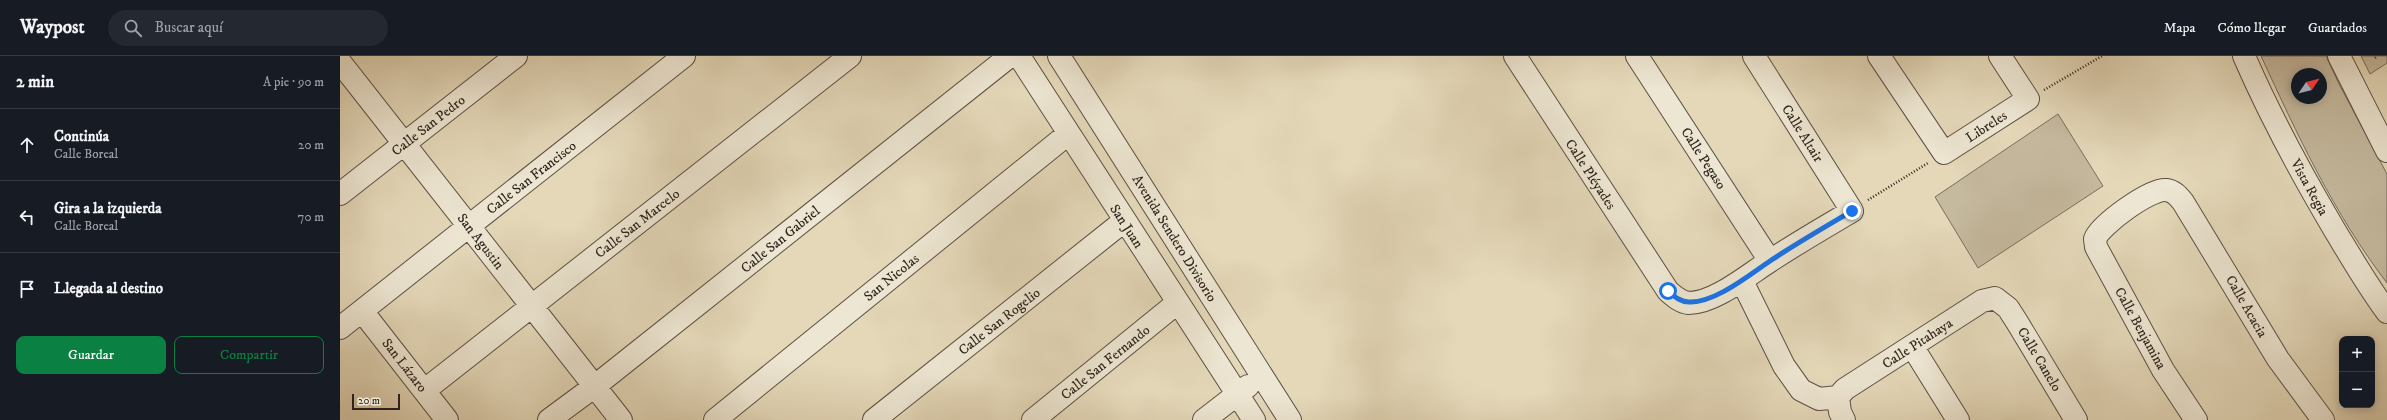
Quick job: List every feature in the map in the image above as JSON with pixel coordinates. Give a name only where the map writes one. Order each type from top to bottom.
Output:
[{"type":"street","points":[[340,59],[344,56]]},
{"type":"street","name":"Calle San Pedro","points":[[340,194],[516,56]]},
{"type":"street","name":"Calle San Francisco","points":[[340,328],[684,56]]},
{"type":"street","name":"Calle San Marcelo","points":[[425,390],[850,56]]},
{"type":"street","name":"Calle San Gabriel","points":[[549,420],[595,386],[1010,56]]},
{"type":"street","name":"San Juan","points":[[1018,56],[1236,394]]},
{"type":"street","name":"Avenida Sendero Divisorio","points":[[1061,56],[1290,420]]},
{"type":"street","name":"Calle Pléyades","points":[[1515,56],[1668,291],[1680,300],[1688,303],[1701,301],[1742,281]]},
{"type":"street","name":"Calle Pegaso","points":[[1637,56],[1770,261]]},
{"type":"street","name":"Calle Altair","points":[[1754,56],[1852,211]]},
{"type":"street","points":[[1879,56],[1944,153]]},
{"type":"street","points":[[2000,56],[2028,99]]},
{"type":"street","name":"Vista Regia","points":[[2244,56],[2259,91],[2307,184],[2369,288],[2387,312]]},
{"type":"street","points":[[2339,56],[2387,151]]},
{"type":"street","name":"San Agustin","points":[[340,62],[621,420]]},
{"type":"street","name":"Libreles","points":[[1944,153],[2028,99]]},
{"type":"street","name":"San Nicolas","points":[[715,420],[1068,134]]},
{"type":"street","name":"Calle Acacia","points":[[2097,233],[2104,225],[2153,193],[2165,189],[2173,192],[2183,202],[2202,230],[2278,359],[2323,420]]},
{"type":"street","points":[[1844,420],[1840,412],[1838,397],[1819,399],[1802,390],[1784,366],[1742,281],[1770,261],[1852,211]]},
{"type":"street","name":"Calle San Rogelio","points":[[874,420],[1124,221]]},
{"type":"street","name":"Calle Benjamina","points":[[2097,233],[2095,239],[2096,247],[2164,370],[2196,420]]},
{"type":"street","name":"Calle Pitahaya","points":[[1838,397],[1845,389],[1982,301],[1995,298],[2000,300]]},
{"type":"street","name":"Calle Canelo","points":[[2000,300],[2017,322],[2076,420]]},
{"type":"street","name":"Calle San Fernando","points":[[1034,420],[1177,303]]},
{"type":"street","name":"San Lázaro","points":[[362,311],[447,420]]},
{"type":"street","points":[[1912,346],[1958,420]]},
{"type":"street","points":[[1204,420],[1261,375]]},
{"type":"street","points":[[1236,394],[1254,420]]},
{"type":"path","points":[[2028,99],[2102,56]]},
{"type":"path","points":[[1852,211],[1944,153]]},
{"type":"shaded area","points":[[2261,56],[2326,56],[2339,84],[2387,174],[2387,283],[2368,257],[2333,201],[2303,144]]},
{"type":"shaded area","points":[[2361,56],[2387,56],[2387,63],[2370,74]]},
{"type":"shaded area","points":[[2058,114],[2103,186],[1978,268],[1935,197]]},
{"type":"route","points":[[1668,291],[1680,300],[1688,303],[1701,301],[1742,281],[1770,261],[1852,211]]}]
